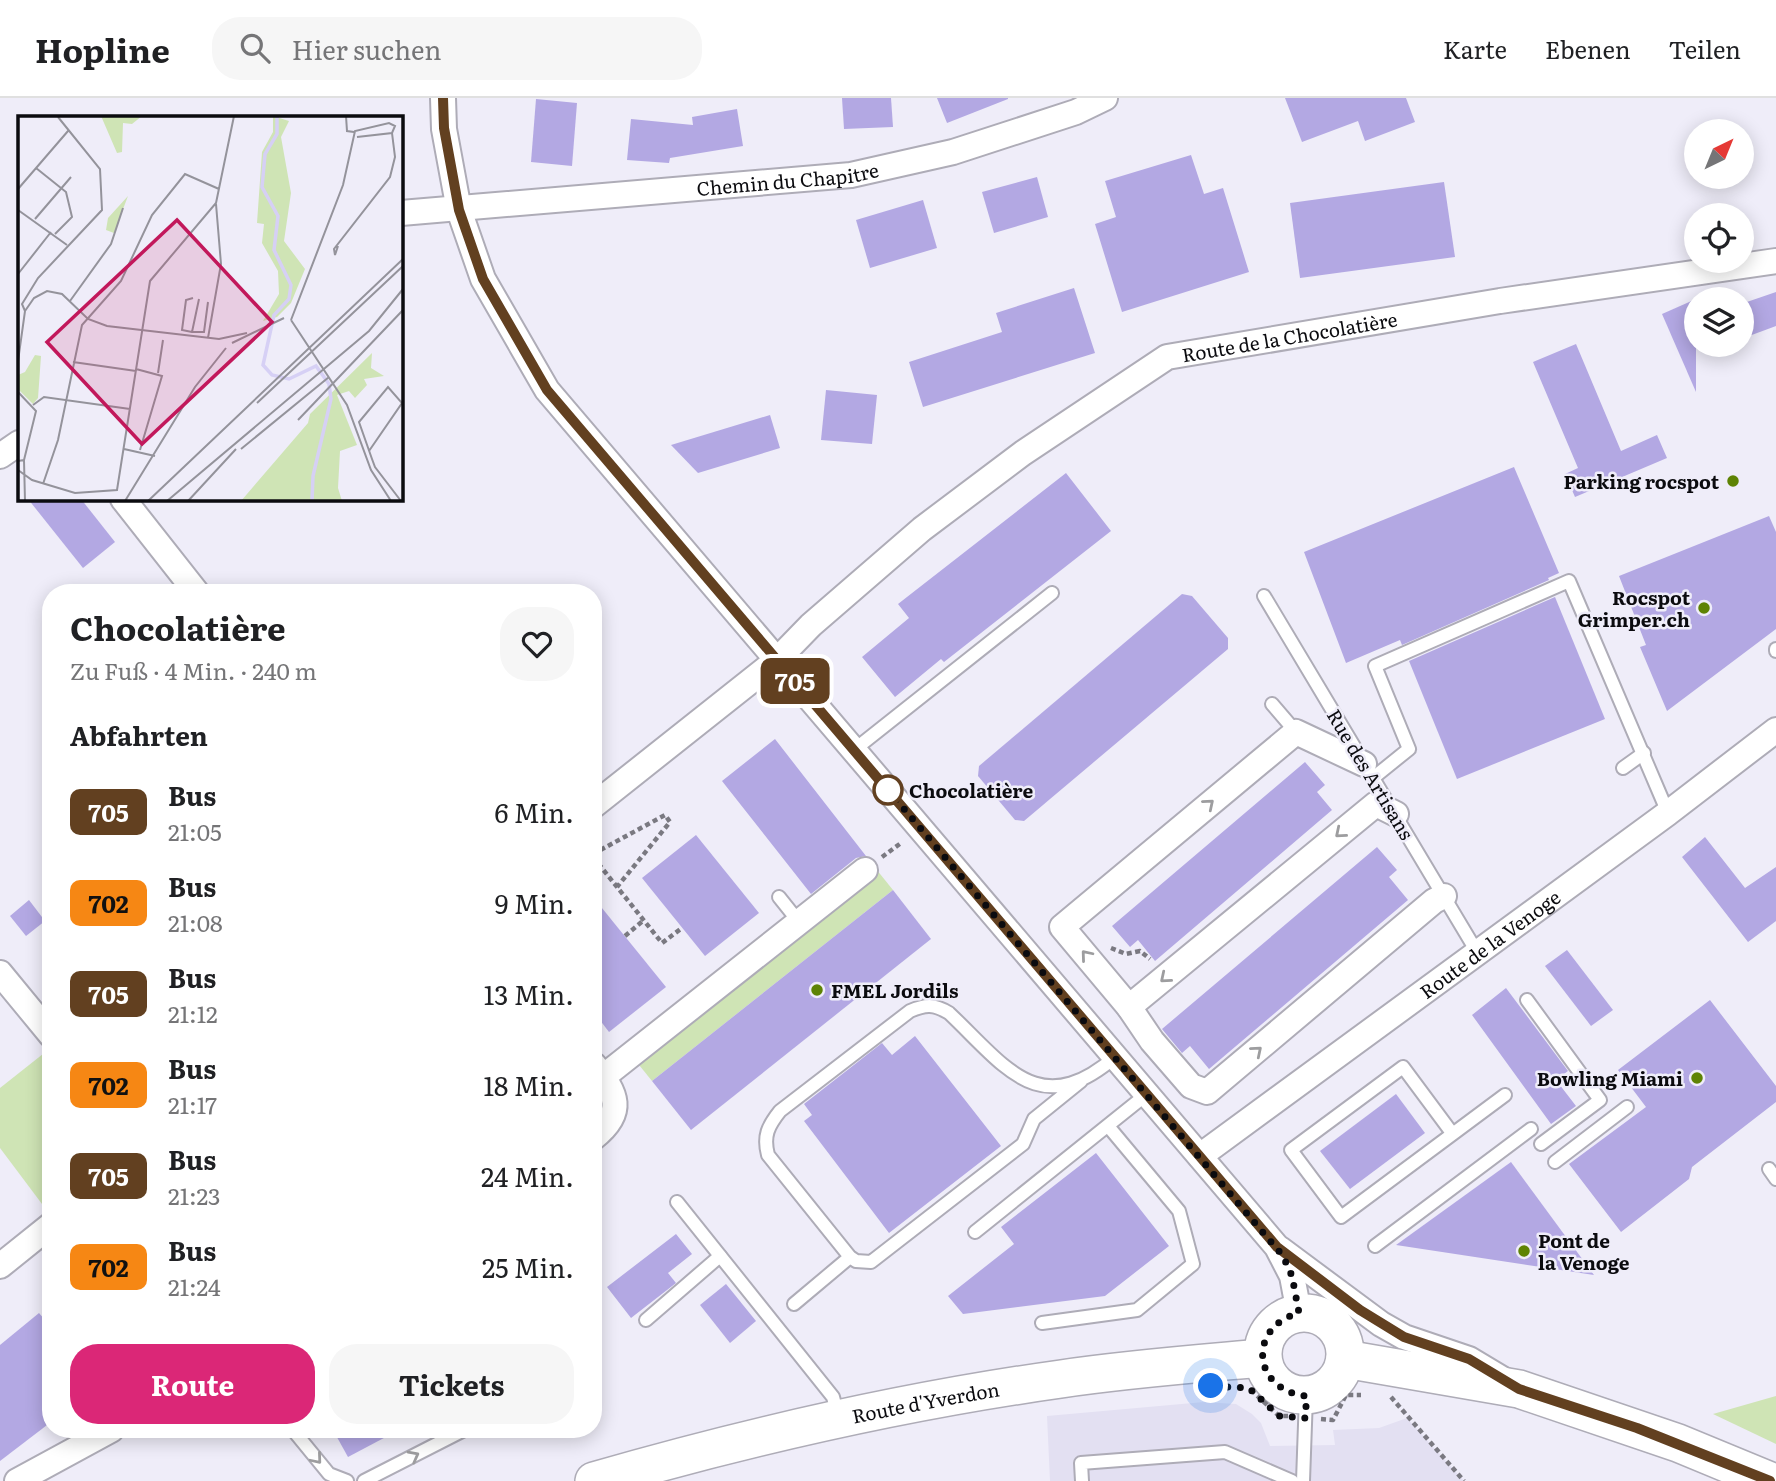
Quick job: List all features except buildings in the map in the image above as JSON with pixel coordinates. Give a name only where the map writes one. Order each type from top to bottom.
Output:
[{"type":"main road","points":[[1314,1314],[1333,1325],[1344,1344],[1345,1359],[1342,1371],[1328,1388],[1306,1407],[1293,1395],[1281,1390],[1265,1370],[1256,1373],[1268,1333],[1286,1316],[1314,1314]]},
{"type":"main road","points":[[1345,1359],[1519,1389],[1678,1443],[1754,1477]]},
{"type":"main road","name":"Route d'Yverdon","points":[[594,1481],[839,1419],[1052,1380],[1185,1364],[1256,1373]]},
{"type":"street","points":[[443,98],[444,128],[459,210],[483,279],[547,390],[1277,1247],[1292,1276],[1299,1313]]},
{"type":"street","name":"Chemin du Chapitre","points":[[402,213],[851,175],[953,152],[1076,113],[1105,98]]},
{"type":"street","name":"Route de la Chocolatière","points":[[602,799],[777,660],[811,625],[922,528],[1023,453],[1167,357],[1500,301],[1776,261]]},
{"type":"street","points":[[0,456],[18,444]]},
{"type":"street","points":[[124,500],[190,584]]},
{"type":"street","name":"Route de la Venoge","points":[[1200,1156],[1668,813],[1776,730]]},
{"type":"street","points":[[1369,771],[1296,732],[1062,927],[1191,1086],[1207,1091],[1222,1082],[1434,901],[1444,896]]},
{"type":"street","points":[[1129,1007],[1376,804],[1396,814]]},
{"type":"street","points":[[602,1068],[865,870]]},
{"type":"street","points":[[0,973],[42,1024]]},
{"type":"street","points":[[602,1078],[615,1100],[615,1112],[602,1131]]},
{"type":"street","points":[[0,1266],[42,1233]]},
{"type":"street","points":[[1277,1247],[1381,1324],[1404,1337],[1469,1359],[1519,1389]]},
{"type":"street","points":[[18,1481],[96,1438]]},
{"type":"lane","points":[[1369,771],[1409,749],[1375,666],[1569,580],[1668,813]]},
{"type":"lane","points":[[854,750],[1052,593]]},
{"type":"lane","name":"Rue des Artisans","points":[[1264,596],[1477,952]]},
{"type":"lane","points":[[1272,704],[1296,732]]},
{"type":"lane","points":[[1623,768],[1644,753]]},
{"type":"lane","points":[[779,897],[799,922]]},
{"type":"lane","points":[[1527,1000],[1600,1100],[1541,1144]]},
{"type":"lane","points":[[1081,1081],[1062,1086],[1037,1085],[1015,1076],[943,1009],[924,1004],[910,1011],[780,1111],[766,1132],[765,1142],[768,1155],[850,1257],[864,1263],[878,1258],[1023,1144],[1034,1119],[1115,1057]]},
{"type":"lane","points":[[1452,1133],[1403,1068],[1292,1150],[1340,1217],[1505,1095]]},
{"type":"lane","points":[[975,1232],[1147,1094]]},
{"type":"lane","points":[[1555,1162],[1627,1107]]},
{"type":"lane","points":[[1042,1324],[1138,1310],[1193,1264],[1179,1211],[1108,1126]]},
{"type":"lane","points":[[1375,1246],[1531,1129]]},
{"type":"lane","points":[[677,1202],[833,1397],[839,1419]]},
{"type":"lane","points":[[646,1320],[720,1256]]},
{"type":"lane","points":[[794,1304],[850,1257]]},
{"type":"lane","points":[[1303,1481],[1306,1407]]},
{"type":"lane","points":[[300,1438],[329,1474],[347,1481]]},
{"type":"lane","points":[[364,1481],[448,1438]]},
{"type":"lane","points":[[1082,1481],[1081,1463],[1225,1452],[1292,1481]]},
{"type":"path","points":[[602,850],[665,815],[670,822],[617,887]]},
{"type":"path","points":[[602,867],[662,943],[682,928]]},
{"type":"path","points":[[625,936],[644,920]]},
{"type":"path","points":[[1102,948],[1111,948],[1126,954],[1140,951],[1153,962]]},
{"type":"path","points":[[1256,1373],[1279,1416],[1306,1407],[1333,1420],[1346,1395],[1367,1394]]},
{"type":"path","points":[[1402,1395],[1388,1393],[1464,1481]]},
{"type":"shaded area","points":[[1204,1402],[1236,1404],[1252,1414],[1261,1423],[1270,1446],[1335,1445],[1333,1430],[1379,1428],[1407,1418],[1464,1481],[1050,1481],[1047,1416]]},
{"type":"green space","points":[[872,864],[893,890],[652,1081],[631,1055]]},
{"type":"green space","points":[[42,1055],[42,1204],[0,1148],[0,1088]]},
{"type":"green space","points":[[1776,1396],[1776,1444],[1713,1414]]},
{"type":"bus line","name":"705","points":[[443,98],[444,128],[459,210],[483,279],[547,390],[1277,1247],[1360,1310],[1404,1337],[1469,1359],[1519,1389],[1637,1428],[1770,1481]]},
{"type":"place","name":"Parking rocspot","points":[[1733,481]]},
{"type":"place","name":"Rocspot Grimper.ch","points":[[1704,608]]},
{"type":"place","name":"Chocolatière","points":[[888,790]]},
{"type":"place","name":"FMEL Jordils","points":[[817,990]]},
{"type":"place","name":"Bowling Miami","points":[[1697,1078]]},
{"type":"place","name":"Pont de la Venoge","points":[[1524,1251]]},
{"type":"route","points":[[888,790],[1283,1256],[1292,1276],[1299,1313],[1286,1316],[1276,1323],[1263,1345],[1262,1358],[1265,1370],[1281,1390],[1306,1396],[1306,1418],[1279,1416],[1249,1388],[1211,1386]]}]
